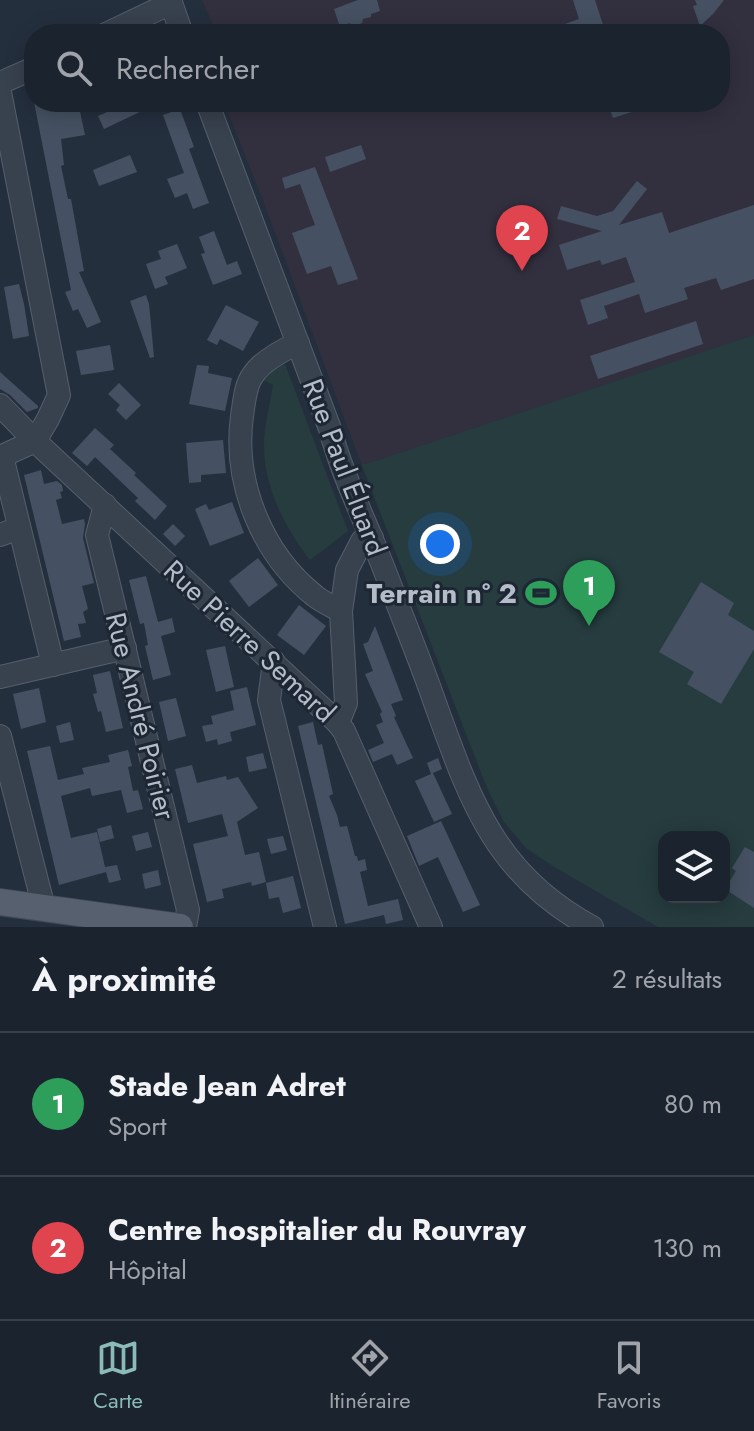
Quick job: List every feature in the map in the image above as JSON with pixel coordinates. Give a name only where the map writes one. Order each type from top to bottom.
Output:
[{"type":"main road","points":[[0,902],[58,915],[182,927]]},
{"type":"street","points":[[126,24],[170,2],[178,24]]},
{"type":"street","points":[[0,83],[24,72]]},
{"type":"street","points":[[0,92],[59,395],[35,441],[1,456],[10,531],[53,665]]},
{"type":"street","name":"Rue Paul Éluard","points":[[211,112],[330,429],[343,474],[372,538],[465,782],[486,826],[513,865],[535,888],[592,927]]},
{"type":"street","points":[[298,343],[271,358],[252,375],[244,401],[240,435],[244,480],[251,507],[271,547],[293,578],[317,599],[341,611]]},
{"type":"street","name":"Rue Pierre Semard","points":[[0,405],[338,723],[431,927]]},
{"type":"street","name":"Rue André Poirier","points":[[105,505],[97,535],[188,910],[182,927]]},
{"type":"street","points":[[338,723],[346,703],[341,611],[347,570],[362,541],[372,538]]},
{"type":"street","points":[[0,677],[125,648]]},
{"type":"street","points":[[274,662],[269,700],[325,927]]},
{"type":"street","points":[[0,736],[58,915]]},
{"type":"shaded area","points":[[202,0],[754,0],[754,335],[366,464],[361,463],[228,112],[730,112],[730,24],[213,24]]},
{"type":"green space","points":[[754,335],[754,927],[658,927],[527,849],[504,822],[487,788],[361,463],[366,464]]},
{"type":"green space","points":[[285,364],[348,531],[310,560],[278,506],[265,461],[265,430],[273,385],[263,380],[274,368]]},
{"type":"building","points":[[358,0],[377,0],[380,11],[359,24],[339,24],[334,9]]},
{"type":"building","points":[[573,0],[595,0],[603,24],[565,24],[579,19]]},
{"type":"building","points":[[695,0],[724,0],[702,24],[699,24],[693,6],[697,5]]},
{"type":"building","points":[[36,112],[80,112],[85,135],[61,139],[64,165],[61,166],[68,199],[71,199],[84,271],[79,272],[101,322],[87,328],[78,309],[73,311],[65,292],[71,290]]},
{"type":"building","points":[[107,112],[140,112],[104,129],[98,116]]},
{"type":"building","points":[[181,112],[194,147],[189,149],[209,203],[193,209],[187,193],[175,198],[167,179],[184,173],[163,115]]},
{"type":"building","points":[[611,112],[632,112],[613,118]]},
{"type":"building","points":[[361,145],[366,159],[330,172],[325,157]]},
{"type":"building","points":[[130,155],[137,172],[99,186],[93,170]]},
{"type":"building","points":[[315,167],[358,279],[338,285],[331,266],[307,274],[292,233],[315,225],[300,184],[285,189],[282,178]]},
{"type":"building","points":[[637,181],[647,189],[619,225],[662,212],[669,233],[754,205],[754,279],[721,290],[716,278],[684,288],[688,299],[645,313],[639,294],[604,306],[608,318],[588,325],[580,300],[635,282],[626,257],[602,265],[600,260],[567,270],[559,245],[602,231],[557,219],[561,206],[597,216],[613,211]]},
{"type":"building","points":[[214,231],[227,265],[237,261],[242,274],[213,285],[201,254],[205,253],[199,237]]},
{"type":"building","points":[[177,244],[187,268],[165,277],[168,284],[155,289],[146,264],[161,259],[158,251]]},
{"type":"building","points":[[19,284],[29,336],[13,339],[4,287]]},
{"type":"building","points":[[146,295],[154,357],[150,358],[130,301]]},
{"type":"building","points":[[226,305],[259,322],[243,351],[220,339],[217,345],[207,340]]},
{"type":"building","points":[[696,321],[703,344],[598,379],[590,356]]},
{"type":"building","points":[[110,345],[114,370],[81,375],[76,351]]},
{"type":"building","points":[[197,365],[209,366],[208,373],[232,378],[225,411],[189,404]]},
{"type":"building","points":[[0,372],[38,408],[27,412],[0,389]]},
{"type":"building","points":[[119,383],[141,405],[126,420],[116,410],[120,405],[108,394]]},
{"type":"building","points":[[95,428],[114,445],[110,449],[136,473],[134,475],[167,506],[155,520],[135,501],[138,498],[95,457],[87,466],[72,453]]},
{"type":"building","points":[[223,440],[226,473],[201,475],[201,482],[189,483],[186,443]]},
{"type":"building","points":[[41,470],[44,484],[57,481],[62,485],[62,498],[56,500],[62,524],[84,519],[83,538],[94,583],[82,586],[88,609],[83,612],[86,623],[78,624],[81,637],[64,641],[24,475]]},
{"type":"building","points":[[232,502],[244,533],[210,546],[195,509],[206,504],[209,510]]},
{"type":"building","points":[[173,524],[185,536],[175,546],[163,534]]},
{"type":"building","points":[[258,558],[278,585],[249,607],[229,581]]},
{"type":"building","points":[[146,576],[158,622],[172,618],[175,632],[161,636],[171,675],[153,680],[145,646],[148,645],[144,623],[140,624],[129,580]]},
{"type":"building","points":[[701,582],[734,603],[728,615],[754,631],[754,649],[721,704],[687,684],[694,672],[659,652]]},
{"type":"building","points":[[299,605],[326,626],[304,655],[277,635]]},
{"type":"building","points":[[375,626],[403,700],[391,704],[394,717],[413,758],[397,765],[392,754],[373,762],[368,750],[384,743],[376,725],[383,722],[382,712],[365,674],[373,671],[363,644],[368,642]]},
{"type":"building","points":[[225,646],[234,687],[216,692],[206,650]]},
{"type":"building","points":[[110,671],[123,728],[106,732],[93,694],[97,693],[93,675]]},
{"type":"building","points":[[247,687],[256,725],[230,732],[232,741],[218,745],[217,739],[206,742],[202,726],[213,724],[211,716],[234,710],[230,691]]},
{"type":"building","points":[[39,688],[46,722],[21,729],[13,694]]},
{"type":"building","points":[[176,698],[186,736],[168,741],[159,702]]},
{"type":"building","points":[[70,722],[74,740],[60,743],[56,726]]},
{"type":"building","points":[[313,722],[318,745],[322,744],[333,794],[329,796],[340,827],[347,826],[358,861],[365,859],[367,870],[360,872],[368,906],[398,899],[403,920],[386,924],[384,915],[345,924],[298,726]]},
{"type":"building","points":[[50,746],[58,780],[84,774],[82,768],[110,762],[108,755],[128,750],[133,791],[138,790],[143,809],[127,813],[121,790],[92,796],[90,788],[61,796],[71,838],[97,832],[105,867],[117,865],[121,880],[109,883],[106,872],[59,885],[27,751]]},
{"type":"building","points":[[263,753],[267,768],[249,772],[246,757]]},
{"type":"building","points":[[438,758],[442,769],[433,773],[452,814],[434,822],[415,781],[431,774],[427,763]]},
{"type":"building","points":[[192,765],[197,783],[226,776],[227,780],[238,777],[258,808],[237,822],[245,855],[259,852],[266,882],[222,889],[224,898],[207,902],[193,844],[228,836],[222,814],[188,823],[175,769]]},
{"type":"building","points":[[441,821],[480,905],[463,912],[438,857],[419,866],[407,836]]},
{"type":"building","points":[[111,825],[114,838],[100,842],[97,829]]},
{"type":"building","points":[[148,832],[152,847],[136,851],[132,836]]},
{"type":"building","points":[[283,836],[287,850],[271,854],[267,839]]},
{"type":"building","points":[[745,847],[754,852],[754,908],[730,892],[730,881],[736,871],[732,868]]},
{"type":"building","points":[[158,870],[161,885],[145,889],[142,874]]},
{"type":"building","points":[[293,876],[301,908],[283,913],[279,897],[269,899],[266,883]]},
{"type":"place","name":"Centre hospitalier du Rouvray","points":[[522,271]]},
{"type":"place","name":"Terrain n° 2","points":[[541,593]]},
{"type":"place","name":"Stade Jean Adret","points":[[589,626]]}]
